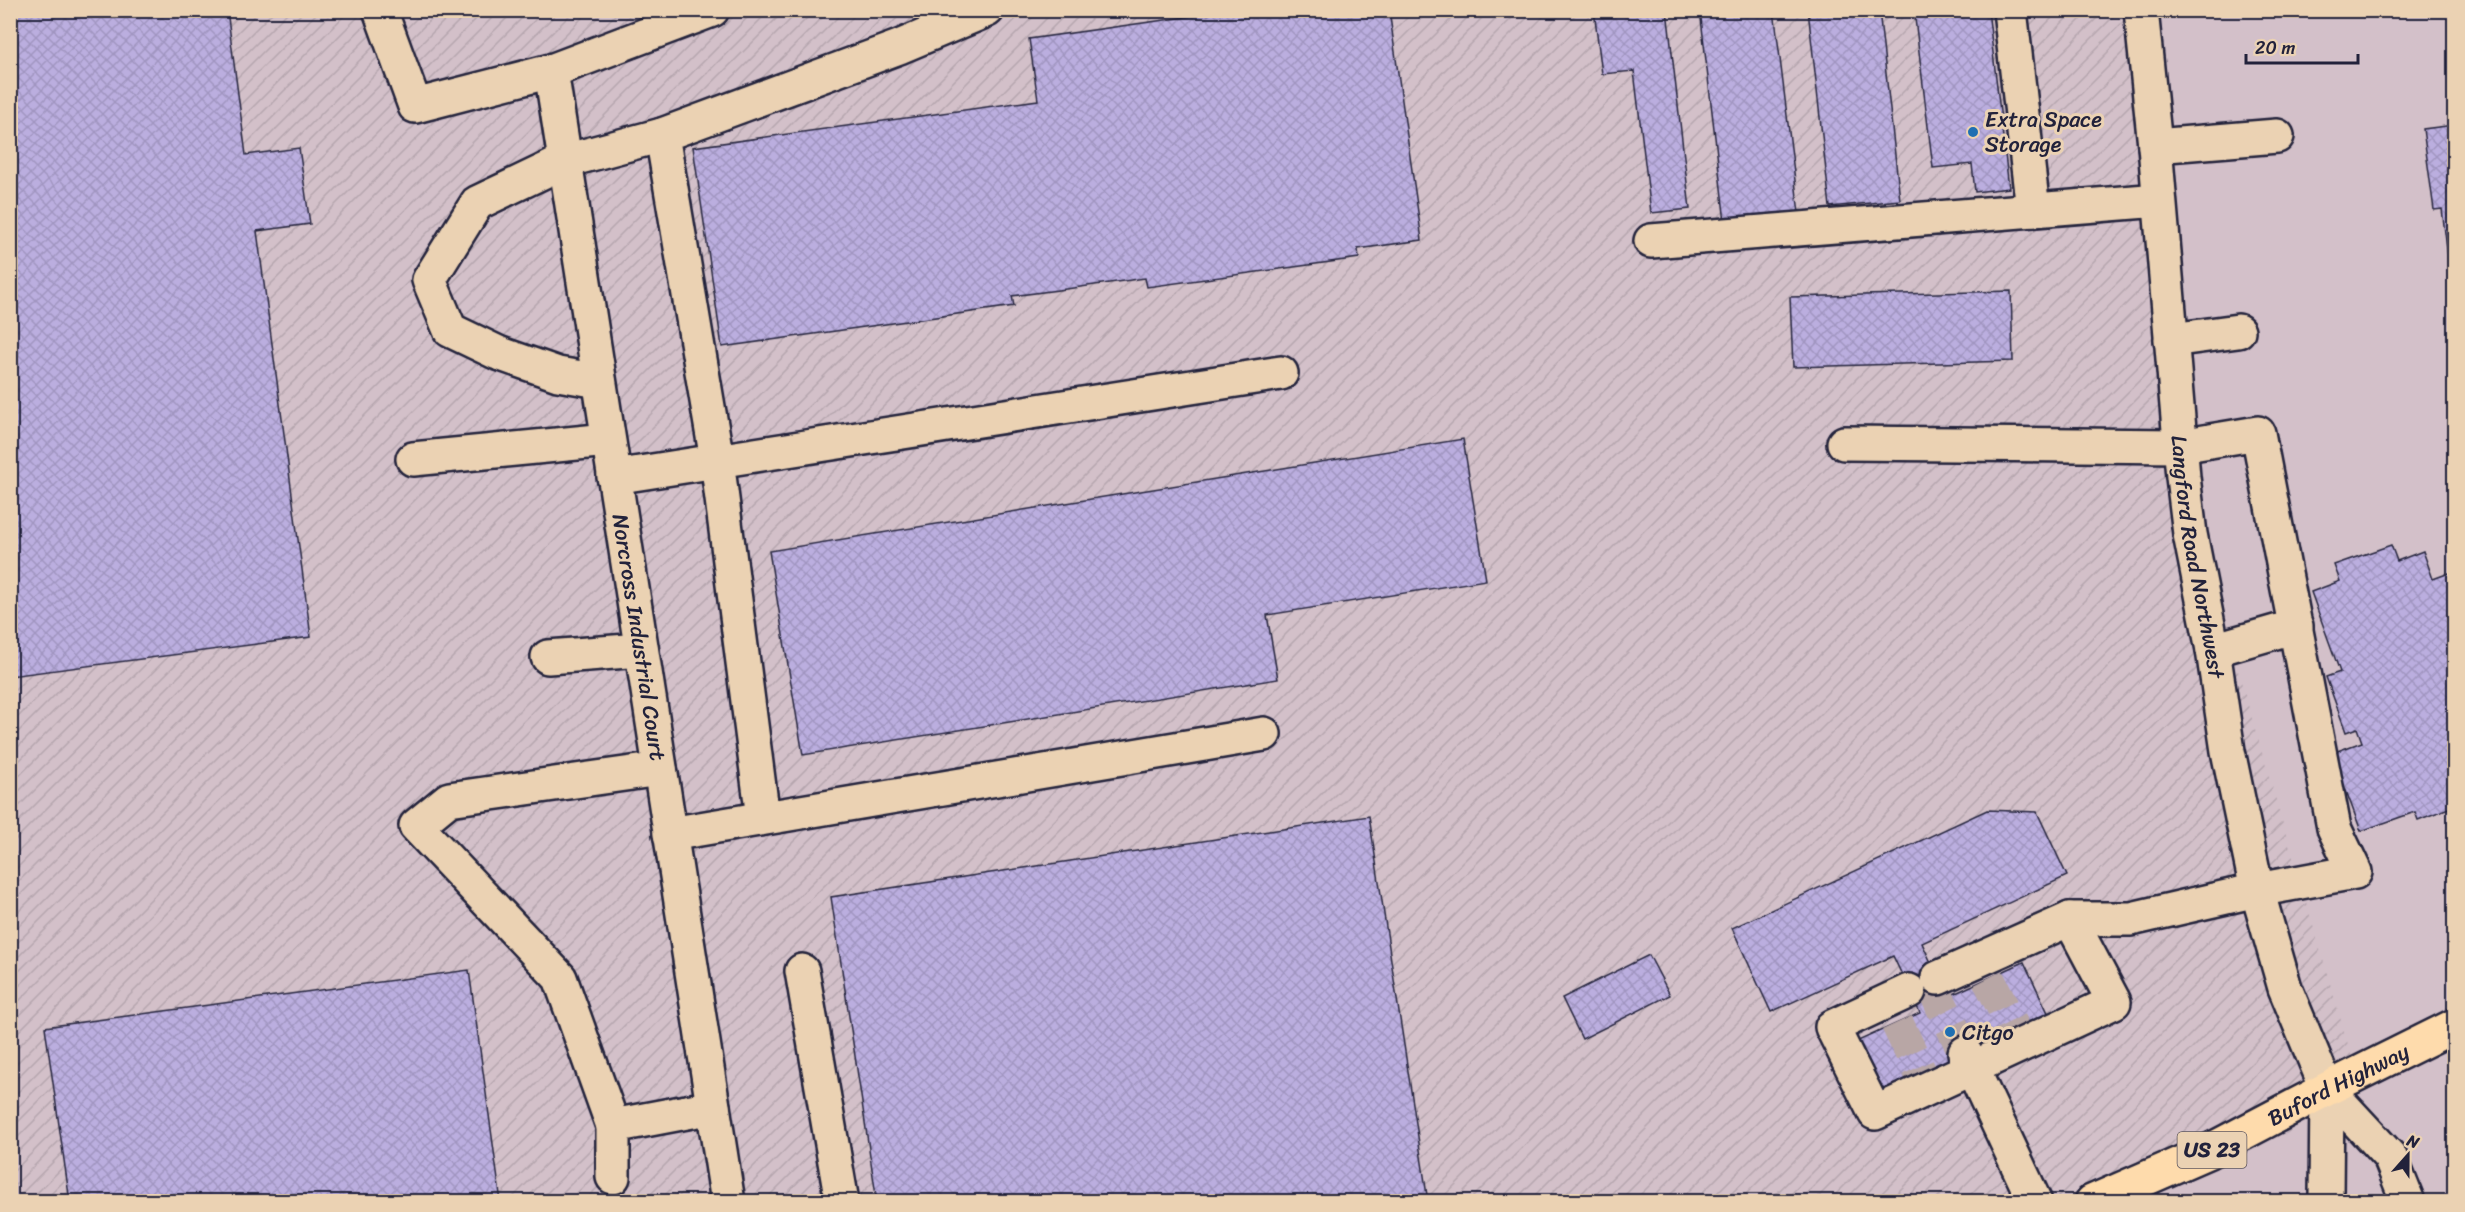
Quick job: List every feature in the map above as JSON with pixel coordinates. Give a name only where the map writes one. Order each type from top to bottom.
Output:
[{"type":"main road","name":"Buford Highway","points":[[2110,1198],[2209,1151],[2326,1089],[2454,1026]]},
{"type":"street","points":[[380,10],[415,106],[551,71],[712,10]]},
{"type":"street","points":[[599,381],[558,374],[498,353],[450,330],[429,280],[477,203],[565,161],[663,135],[899,47],[987,10]]},
{"type":"street","points":[[2010,10],[2033,210]]},
{"type":"street","name":"Langford Road Northwest","points":[[2141,10],[2190,534],[2213,650],[2228,751],[2256,890],[2285,988],[2326,1089],[2390,1157],[2408,1202]]},
{"type":"street","name":"Norcross Industrial Court","points":[[551,71],[728,1202]]},
{"type":"street","points":[[663,135],[717,460],[763,818]]},
{"type":"street","points":[[2155,146],[2277,136]]},
{"type":"street","points":[[1651,240],[2159,200]]},
{"type":"street","points":[[2171,340],[2238,331]]},
{"type":"street","points":[[614,477],[1281,374]]},
{"type":"street","points":[[1844,443],[2180,446],[2258,433],[2334,828],[2355,872],[2256,890],[2130,919],[2070,919],[1983,969],[1938,978]]},
{"type":"street","points":[[413,459],[608,440]]},
{"type":"street","points":[[2213,650],[2296,626]]},
{"type":"street","points":[[548,657],[641,650]]},
{"type":"street","points":[[670,834],[1264,734]]},
{"type":"street","points":[[613,1177],[614,1126],[560,978],[416,826],[449,799],[660,769]]},
{"type":"street","points":[[1898,1005],[1832,1027],[1875,1113],[1925,1081],[1969,1060],[2018,1038],[2114,1002],[2070,919]]},
{"type":"street","points":[[802,971],[842,1202]]},
{"type":"street","points":[[1969,1060],[2035,1202]]},
{"type":"street","name":"Langford Road Northwest","points":[[2326,1089],[2326,1197],[2328,1202]]},
{"type":"street","points":[[614,1126],[713,1107]]},
{"type":"shaded area","points":[[10,11],[2128,11],[2170,440],[2365,1102],[2117,1202],[11,1201]]},
{"type":"shaded area","points":[[2128,11],[2454,11],[2454,1201],[2117,1202],[2170,440]]},
{"type":"building","points":[[10,10],[227,10],[246,155],[299,148],[310,224],[257,231],[311,637],[10,676]]},
{"type":"building","points":[[1236,10],[1389,10],[1422,240],[1358,249],[1359,258],[1147,287],[1145,278],[1012,296],[1014,306],[722,347],[693,147],[1038,100],[1029,39]]},
{"type":"building","points":[[1594,10],[1667,10],[1690,209],[1651,213],[1634,71],[1602,74]]},
{"type":"building","points":[[1700,10],[1774,10],[1799,213],[1725,222]]},
{"type":"building","points":[[1808,10],[1879,10],[1900,200],[1830,207]]},
{"type":"building","points":[[1914,10],[1988,10],[2009,188],[1975,192],[1972,164],[1933,168]]},
{"type":"building","points":[[2454,125],[2454,264],[2449,265],[2442,209],[2434,210],[2423,129]]},
{"type":"building","points":[[2011,291],[2013,361],[1793,367],[1790,297]]},
{"type":"building","points":[[1463,439],[1486,580],[1267,615],[1278,679],[803,755],[769,551]]},
{"type":"building","points":[[2391,545],[2397,561],[2423,551],[2433,579],[2452,572],[2454,579],[2454,806],[2418,820],[2415,812],[2361,831],[2332,753],[2362,742],[2357,728],[2346,732],[2326,677],[2340,672],[2311,592],[2340,581],[2334,565]]},
{"type":"building","points":[[1987,810],[2037,812],[2067,876],[1922,943],[1947,997],[2024,962],[2049,1015],[1881,1092],[1858,1041],[1920,1013],[1893,956],[1771,1012],[1732,928]]},
{"type":"building","points":[[1369,816],[1428,1202],[877,1202],[831,897]]},
{"type":"building","points":[[1649,955],[1670,995],[1582,1039],[1562,998]]},
{"type":"building","points":[[469,970],[501,1202],[70,1202],[45,1027]]},
{"type":"tunnel","points":[[1988,978],[2015,1031]]},
{"type":"tunnel","points":[[1930,982],[1965,1053]]},
{"type":"tunnel","points":[[1897,1023],[1921,1074]]},
{"type":"place","name":"Extra Space Storage","points":[[1973,132]]},
{"type":"place","name":"Citgo","points":[[1950,1032]]}]
